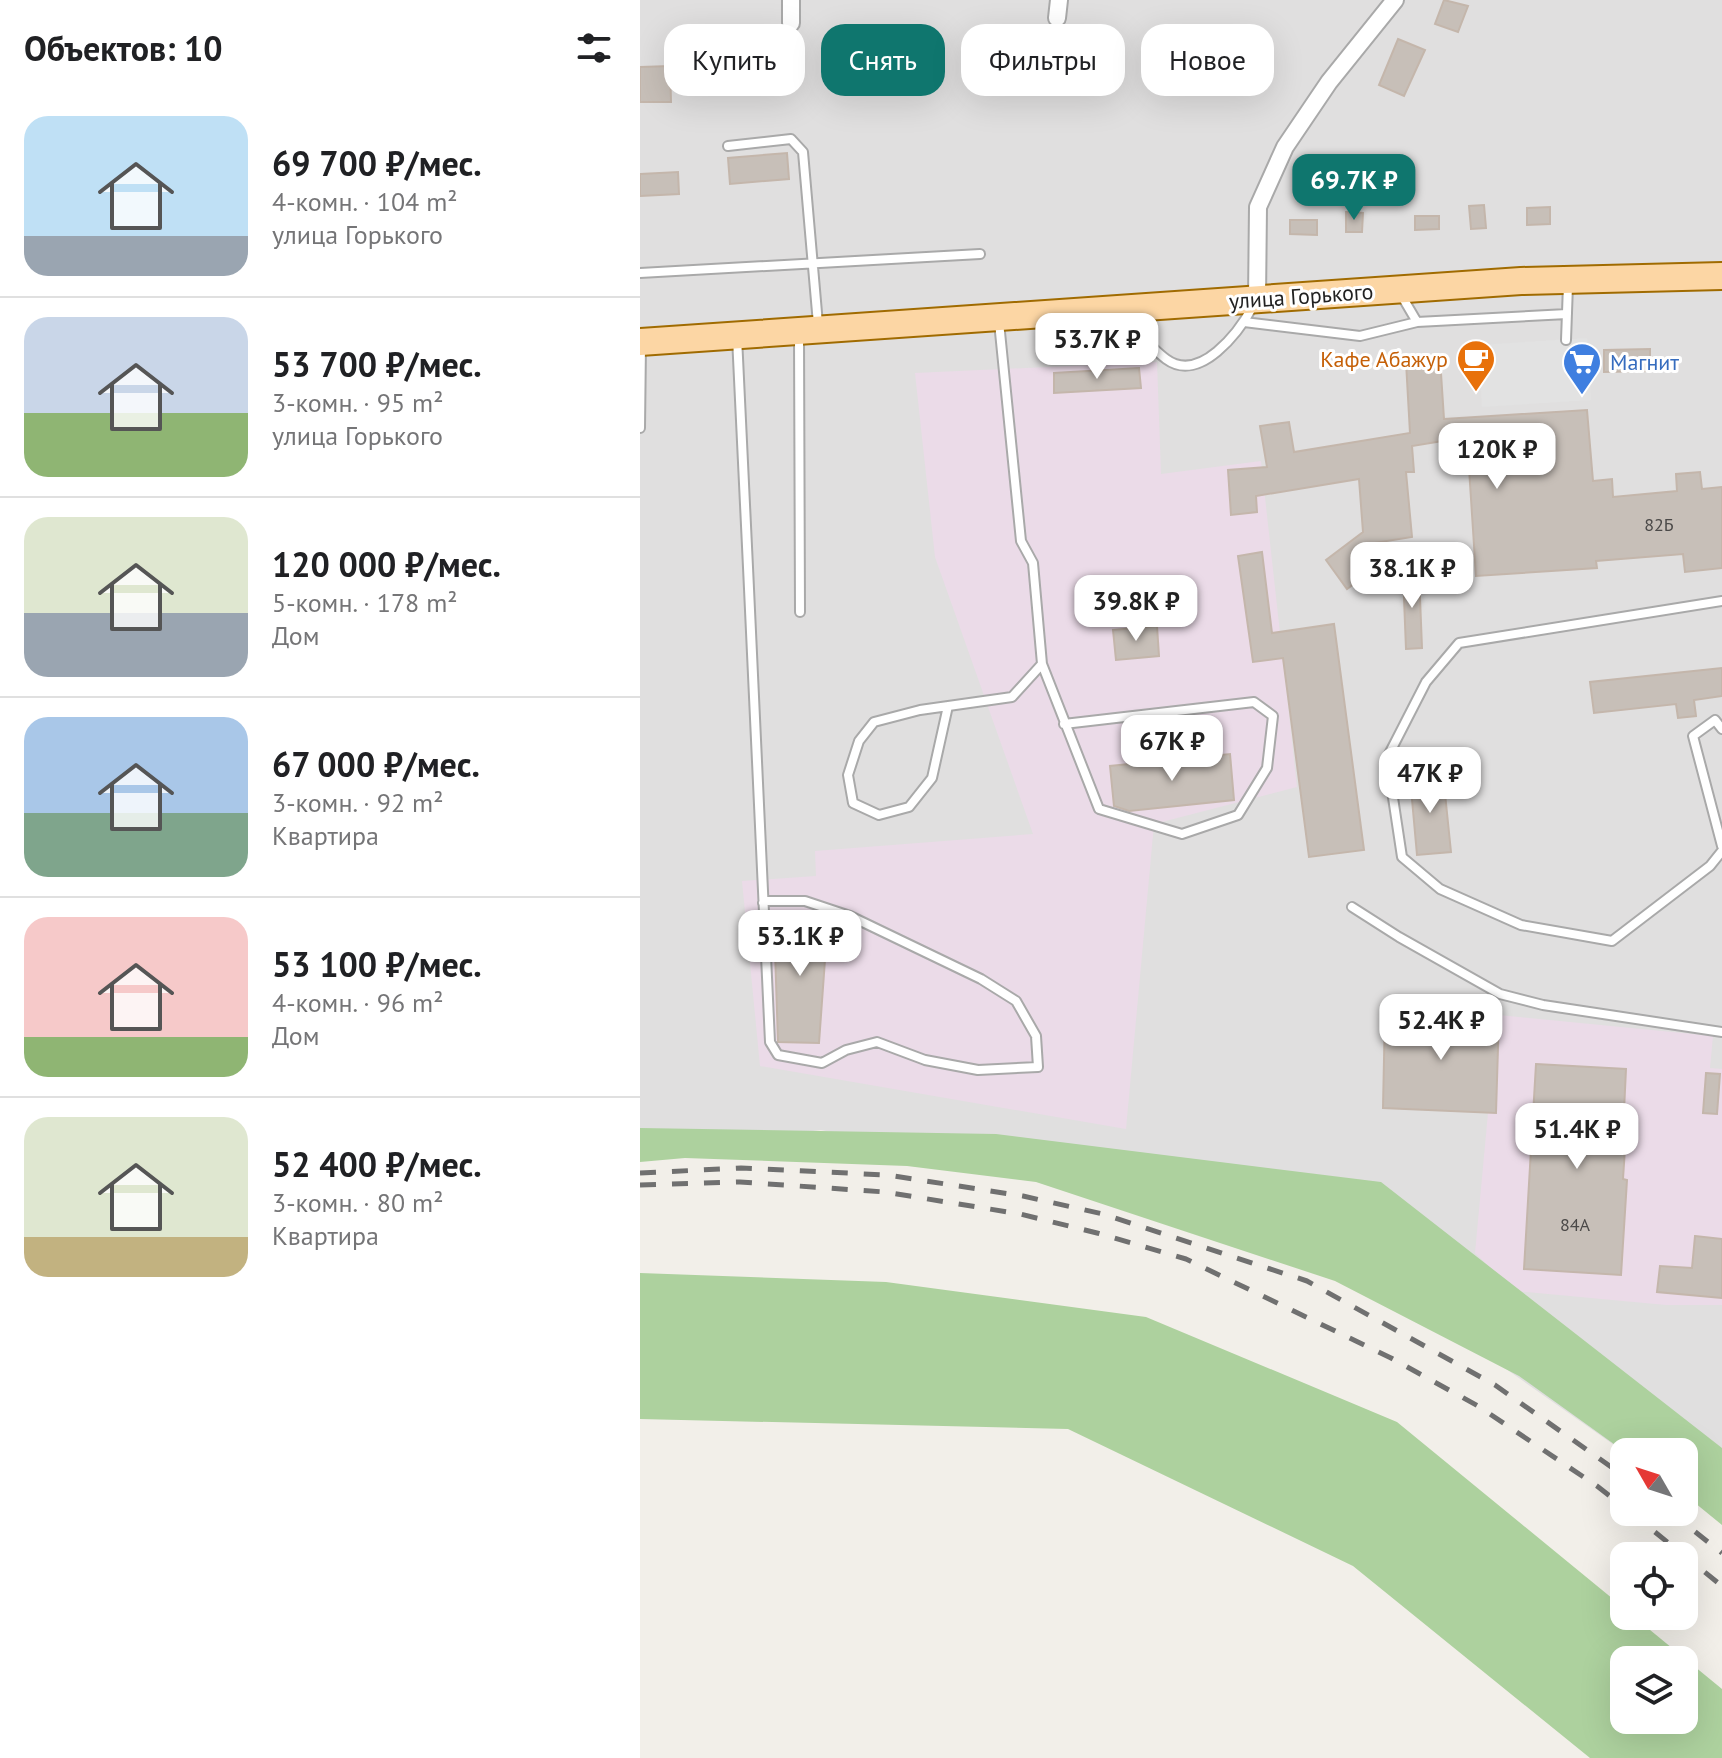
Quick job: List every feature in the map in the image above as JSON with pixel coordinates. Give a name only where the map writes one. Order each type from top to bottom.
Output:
[{"type":"main road","name":"улица Горького","points":[[640,338],[736,335],[1568,280],[1722,276]]},
{"type":"street","points":[[791,0],[791,23]]},
{"type":"street","points":[[1057,18],[1059,0]]},
{"type":"street","points":[[1257,299],[1258,207],[1280,159],[1329,82],[1395,0]]},
{"type":"lane","points":[[728,146],[791,139],[803,152],[813,264],[808,330],[800,612]]},
{"type":"lane","points":[[640,273],[980,254]]},
{"type":"lane","points":[[1566,340],[1568,280]]},
{"type":"lane","points":[[1398,290],[1417,322]]},
{"type":"lane","points":[[1114,309],[1169,361],[1184,365],[1211,359],[1244,322],[1257,299]]},
{"type":"lane","points":[[1244,322],[1360,336],[1417,322],[1567,314]]},
{"type":"lane","points":[[998,317],[1021,541],[1033,563],[1042,664],[1064,724],[1099,809],[1182,834],[1238,815],[1267,768],[1273,716],[1254,702],[1064,724]]},
{"type":"lane","points":[[736,335],[763,903],[770,1042],[778,1055],[822,1063],[846,1050],[877,1042],[925,1060],[978,1070],[1038,1067],[1036,1036],[1016,1001],[981,979],[850,916],[805,901],[763,903]]},
{"type":"lane","points":[[640,338],[640,428]]},
{"type":"lane","points":[[1722,601],[1459,643],[1426,682],[1387,758],[1402,857],[1440,889],[1521,925],[1612,941],[1710,866],[1722,848],[1693,736],[1715,720],[1722,729]]},
{"type":"lane","points":[[948,706],[932,778],[909,807],[879,815],[853,803],[848,775],[859,741],[874,722],[920,710],[948,706],[1012,697],[1042,664]]},
{"type":"lane","points":[[1352,907],[1500,994],[1543,1005],[1722,1032]]},
{"type":"shaded area","points":[[640,0],[1722,0],[1722,1521],[1698,1504],[1698,1438],[1610,1438],[1610,1442],[1300,1224],[821,1130],[640,1152]]},
{"type":"shaded area","points":[[1587,338],[1591,400],[1482,407],[1478,345]]},
{"type":"shaded area","points":[[1157,362],[1161,474],[1261,461],[1297,787],[1154,824],[1126,1129],[760,1066],[742,881],[816,876],[815,851],[1033,834],[935,557],[915,373]]},
{"type":"shaded area","points":[[1385,1011],[1499,1015],[1713,1036],[1710,1068],[1722,1069],[1722,1305],[1666,1305],[1515,1291],[1475,1253],[1488,1113],[1383,1108]]},
{"type":"green space","points":[[640,1128],[996,1134],[1381,1182],[1722,1448],[1722,1525],[1698,1505],[1698,1438],[1610,1438],[1610,1441],[1519,1376],[1335,1281],[1036,1182],[907,1166],[685,1158],[640,1162]]},
{"type":"green space","points":[[640,1273],[886,1282],[1146,1317],[1397,1422],[1610,1597],[1610,1630],[1650,1630],[1670,1646],[1610,1646],[1610,1734],[1698,1734],[1698,1669],[1722,1689],[1722,1758],[1590,1758],[1353,1566],[1068,1429],[640,1419]]},
{"type":"building","points":[[1444,0],[1468,6],[1458,32],[1435,24]]},
{"type":"building","points":[[1398,39],[1425,50],[1404,96],[1379,85]]},
{"type":"building","points":[[664,66],[664,96],[671,96],[671,102],[640,102],[640,67]]},
{"type":"building","points":[[787,153],[789,179],[730,184],[728,158]]},
{"type":"building","points":[[678,172],[679,194],[640,196],[640,174]]},
{"type":"building","points":[[1484,205],[1486,228],[1471,229],[1469,206]]},
{"type":"building","points":[[1550,207],[1550,224],[1527,225],[1527,208]]},
{"type":"building","points":[[1346,212],[1363,213],[1362,232],[1346,232]]},
{"type":"building","points":[[1415,216],[1439,216],[1439,229],[1415,230]]},
{"type":"building","points":[[1290,220],[1317,220],[1317,235],[1290,234]]},
{"type":"building","points":[[1650,349],[1650,371],[1604,372],[1604,350]]},
{"type":"building","points":[[1440,358],[1444,419],[1587,410],[1593,481],[1612,479],[1613,497],[1677,491],[1676,474],[1700,472],[1702,489],[1722,487],[1722,568],[1685,572],[1683,554],[1596,561],[1597,568],[1476,576],[1467,437],[1412,446],[1414,472],[1406,472],[1412,537],[1368,544],[1382,563],[1347,589],[1326,560],[1363,532],[1359,479],[1256,496],[1257,512],[1231,515],[1228,470],[1267,467],[1260,426],[1289,422],[1294,452],[1410,433],[1406,362]]},
{"type":"building","points":[[1139,368],[1141,388],[1054,393],[1054,373]]},
{"type":"building","points":[[1262,552],[1272,633],[1334,624],[1364,850],[1309,857],[1283,658],[1253,662],[1238,556]]},
{"type":"building","points":[[1419,572],[1422,648],[1406,649],[1403,573]]},
{"type":"building","points":[[1157,626],[1159,656],[1116,660],[1113,630]]},
{"type":"building","points":[[1722,668],[1722,696],[1694,700],[1696,716],[1678,718],[1676,704],[1594,713],[1590,682]]},
{"type":"building","points":[[1230,754],[1234,800],[1129,811],[1114,806],[1110,766]]},
{"type":"building","points":[[1443,774],[1451,852],[1417,855],[1410,777]]},
{"type":"building","points":[[828,918],[819,1043],[778,1042],[774,920]]},
{"type":"building","points":[[1385,1011],[1499,1015],[1496,1113],[1383,1108]]},
{"type":"building","points":[[1536,1064],[1626,1069],[1623,1179],[1627,1180],[1621,1275],[1524,1269]]},
{"type":"building","points":[[1706,1073],[1720,1074],[1717,1114],[1703,1113]]},
{"type":"building","points":[[1695,1236],[1722,1239],[1722,1298],[1657,1292],[1660,1266],[1692,1268]]},
{"type":"railway","points":[[640,1173],[741,1168],[887,1175],[1023,1196],[1103,1214],[1307,1281],[1495,1385],[1610,1466]]},
{"type":"railway","points":[[640,1185],[740,1182],[885,1192],[1020,1214],[1186,1259],[1391,1358],[1478,1406],[1610,1496]]},
{"type":"railway","points":[[1647,1526],[1722,1586]]},
{"type":"railway","points":[[1688,1526],[1722,1553]]},
{"type":"place","name":"Кафе Абажур","points":[[1476,393]]},
{"type":"place","name":"Магнит","points":[[1582,396]]}]
